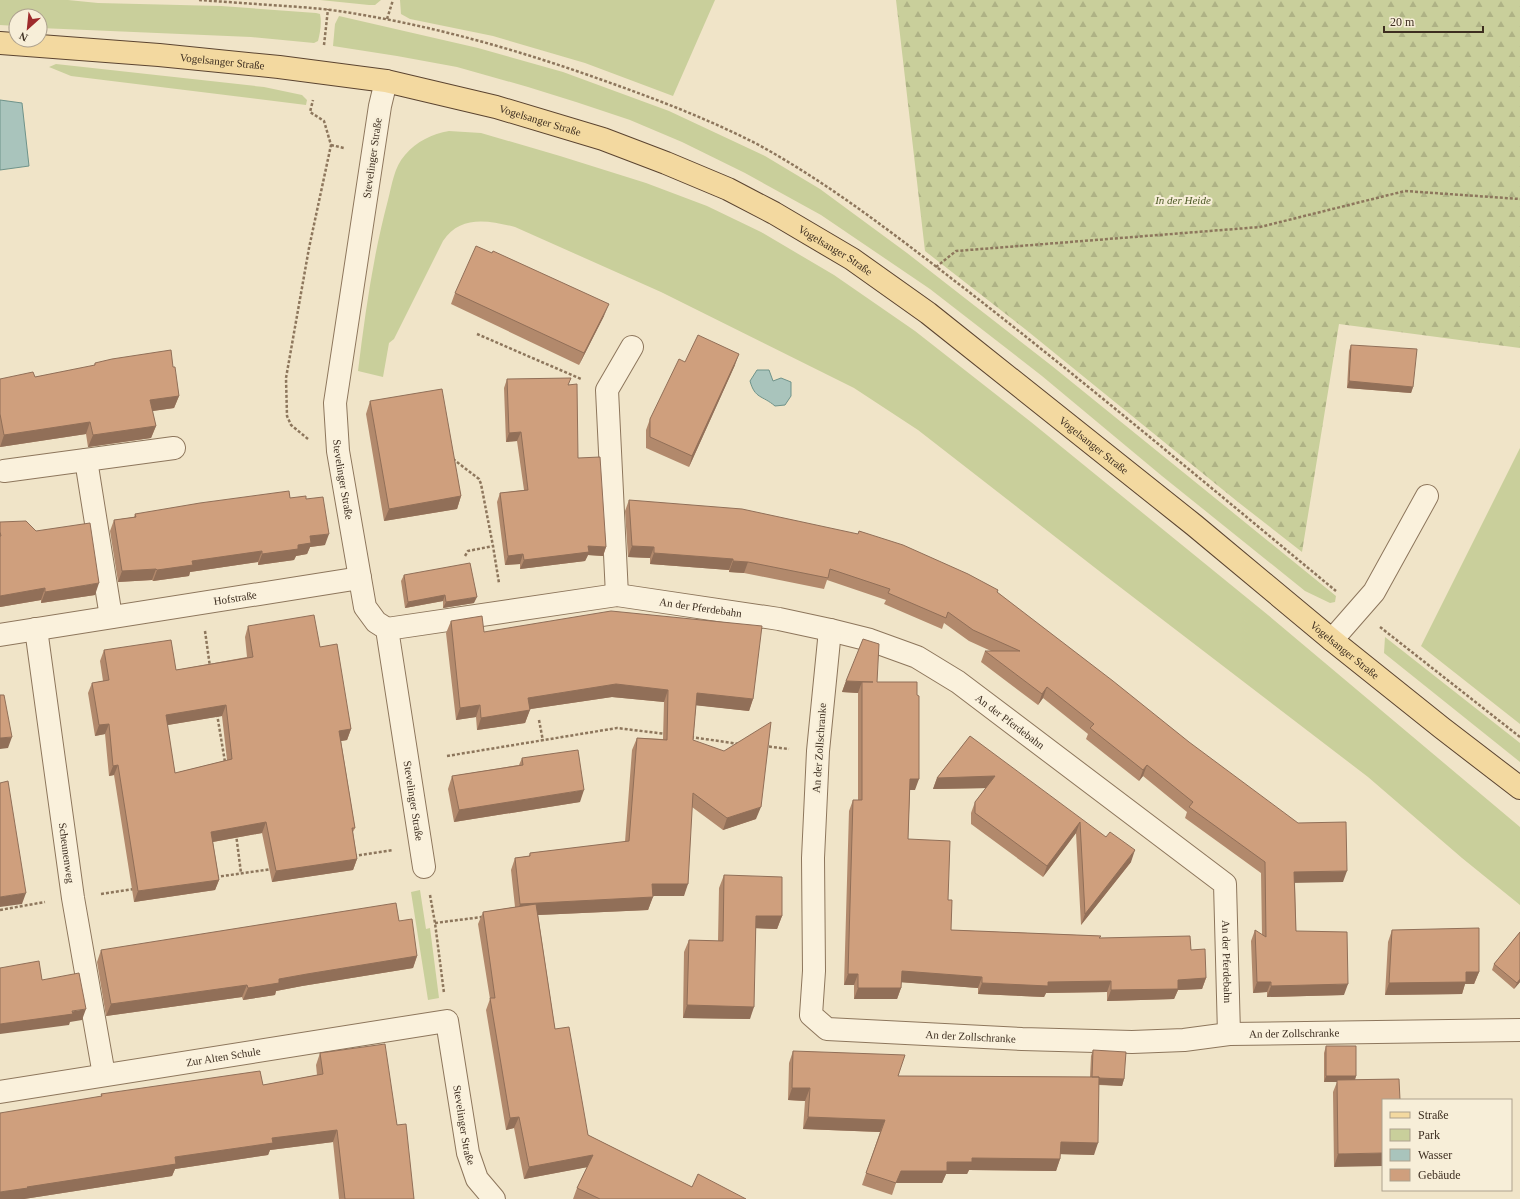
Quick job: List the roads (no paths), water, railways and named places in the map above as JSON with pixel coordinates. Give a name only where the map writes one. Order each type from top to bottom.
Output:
[{"type":"main road","name":"Vogelsanger Straße","points":[[0,43],[159,55],[279,67],[386,81],[496,107],[603,139],[728,189],[774,213],[852,259],[935,318],[1194,525],[1332,640],[1520,788]]},
{"type":"street","name":"Stevelinger Straße","points":[[386,81],[380,106],[335,403],[338,451],[365,607],[376,622],[387,629],[424,867]]},
{"type":"street","points":[[617,595],[607,390],[632,347]]},
{"type":"street","points":[[4,471],[174,448]]},
{"type":"street","points":[[86,460],[111,617]]},
{"type":"street","points":[[1332,640],[1374,592],[1426,496]]},
{"type":"street","name":"Hofstraße","points":[[0,635],[360,578]]},
{"type":"street","name":"An der Pferdebahn","points":[[387,629],[617,595],[778,619],[870,640],[917,657],[958,682],[1225,884],[1229,1034]]},
{"type":"street","name":"Scheunenweg","points":[[36,629],[73,898],[104,1075]]},
{"type":"street","name":"An der Zollschranke","points":[[830,630],[818,751],[813,858],[814,971],[811,1015],[827,1029],[1132,1042],[1184,1040],[1229,1034],[1520,1030]]},
{"type":"street","name":"Stevelinger Straße","points":[[447,1021],[468,1153],[477,1179],[494,1199]]},
{"type":"street","name":"Zur Alten Schule","points":[[0,1092],[447,1021]]},
{"type":"water","points":[[0,100],[22,103],[29,166],[0,170]]},
{"type":"water","points":[[757,370],[769,370],[773,381],[781,378],[791,382],[791,396],[785,405],[775,406],[754,391],[750,381]]},
{"type":"park label","name":"In der Heide","points":[[1183,200]]}]
